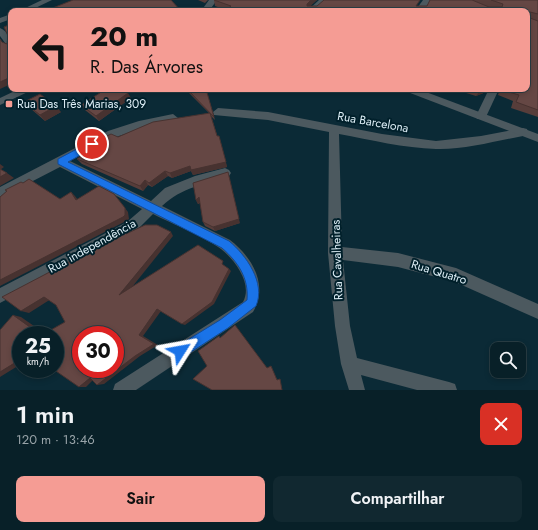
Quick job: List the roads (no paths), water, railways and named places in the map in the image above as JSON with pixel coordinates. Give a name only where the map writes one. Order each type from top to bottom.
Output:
[{"type":"street","points":[[31,8],[48,0]]},
{"type":"street","points":[[314,8],[323,0]]},
{"type":"street","points":[[0,30],[8,41]]},
{"type":"street","points":[[0,102],[21,92]]},
{"type":"street","points":[[416,92],[538,138]]},
{"type":"street","points":[[481,116],[493,92]]},
{"type":"street","name":"Rua Barcelona","points":[[218,112],[268,116],[382,138],[436,145],[481,140],[523,132]]},
{"type":"street","points":[[0,193],[112,134],[139,125],[173,118]]},
{"type":"street","name":"Rua Cavalheiras","points":[[334,128],[335,253],[338,300],[349,364],[357,390]]},
{"type":"street","points":[[61,162],[232,249],[246,267],[251,282],[253,297],[252,303],[238,314],[121,390]]},
{"type":"street","name":"Rua independência","points":[[0,296],[132,226],[169,192],[195,181],[225,173]]},
{"type":"street","name":"Rua Quatro","points":[[335,253],[398,260],[456,275],[538,312]]},
{"type":"street","points":[[349,364],[449,390]]},
{"type":"place","name":"Rua Das Três Marias, 309","points":[[9,104]]}]
